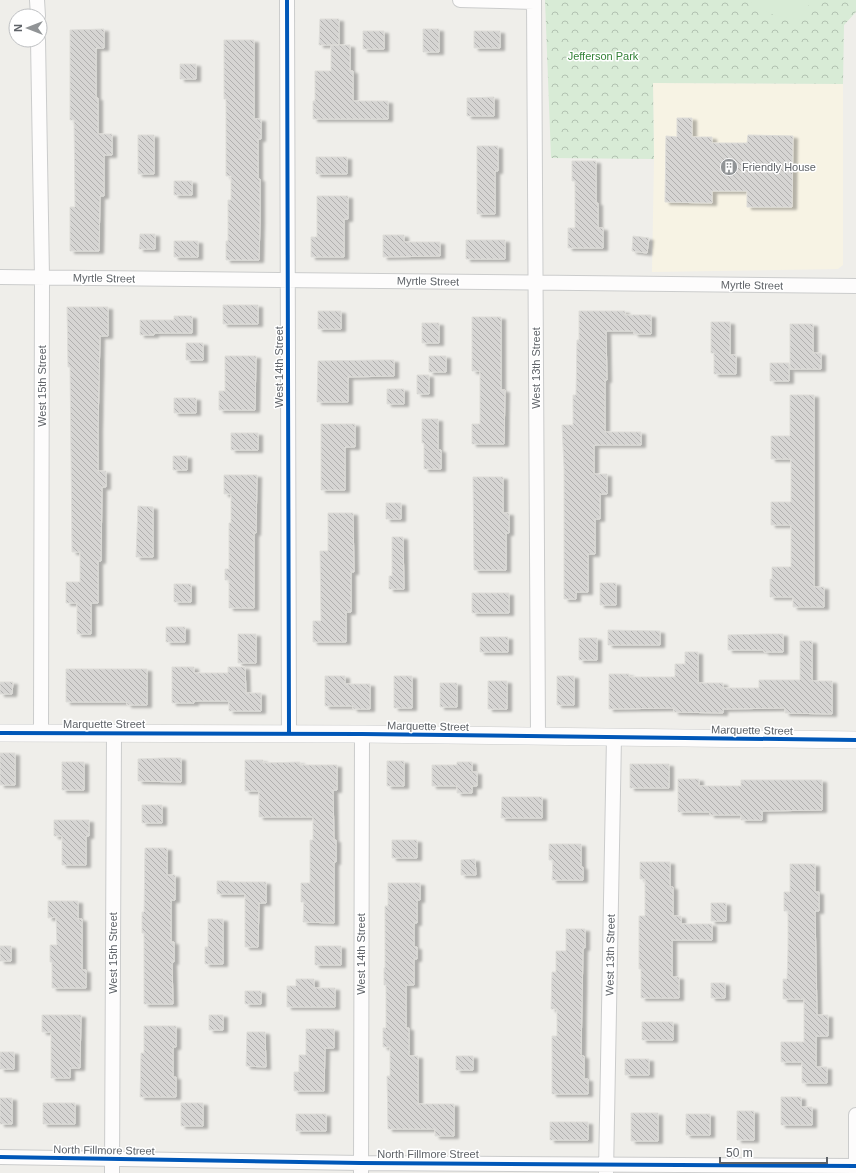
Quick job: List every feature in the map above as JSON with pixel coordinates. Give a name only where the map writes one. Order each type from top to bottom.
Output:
[{"type":"street","name":"West 14th Street","points":[[286,0],[289,734]]},
{"type":"street","points":[[460,0],[534,1]]},
{"type":"street","name":"West 13th Street","points":[[534,1],[538,736]]},
{"type":"street","name":"West 15th Street","points":[[38,48],[42,277],[42,733]]},
{"type":"street","name":"Myrtle Street","points":[[0,277],[856,286]]},
{"type":"street","name":"Marquette Street","points":[[0,733],[362,734],[856,740]]},
{"type":"street","name":"West 15th Street","points":[[112,1166],[114,733]]},
{"type":"street","name":"West 14th Street","points":[[361,1168],[362,734]]},
{"type":"street","name":"West 13th Street","points":[[606,1169],[614,737]]},
{"type":"street","points":[[856,1115],[856,1173]]},
{"type":"street","name":"North Fillmore Street","points":[[0,1157],[112,1166],[606,1169],[856,1166]]},
{"type":"shaded area","points":[[653,83],[843,84],[843,265],[838,269],[652,272],[654,159]]},
{"type":"green space","name":"Jefferson Park","points":[[545,0],[856,0],[856,12],[844,25],[843,84],[653,83],[654,159],[551,158]]},
{"type":"green space","points":[[748,0],[809,0],[806,20],[769,13]]},
{"type":"building","points":[[320,19],[339,19],[339,45],[319,45]]},
{"type":"building","points":[[104,29],[104,48],[96,48],[98,134],[112,134],[112,155],[104,155],[104,196],[100,196],[99,251],[70,251],[70,207],[75,207],[74,120],[70,120],[70,30]]},
{"type":"building","points":[[423,29],[439,29],[439,52],[423,52]]},
{"type":"building","points":[[363,31],[384,31],[384,49],[363,49]]},
{"type":"building","points":[[474,31],[500,31],[500,48],[474,48]]},
{"type":"building","points":[[224,40],[254,40],[254,119],[261,119],[261,139],[258,139],[258,179],[260,179],[259,260],[226,260],[226,241],[228,241],[228,200],[231,200],[231,176],[226,176]]},
{"type":"building","points":[[331,45],[350,45],[350,71],[353,71],[353,101],[388,101],[388,119],[313,119],[313,101],[315,101],[315,71],[331,71]]},
{"type":"building","points":[[180,64],[196,64],[196,79],[180,79]]},
{"type":"building","points":[[494,97],[494,116],[467,116],[467,98]]},
{"type":"building","name":"Friendly House","points":[[677,118],[692,118],[692,137],[712,137],[712,143],[747,143],[748,135],[793,136],[792,207],[747,207],[747,191],[712,191],[712,203],[665,202],[666,136],[677,137]]},
{"type":"building","points":[[138,135],[154,135],[154,174],[138,174]]},
{"type":"building","points":[[477,146],[498,146],[498,171],[495,171],[495,214],[477,214]]},
{"type":"building","points":[[316,157],[347,157],[347,174],[316,174]]},
{"type":"building","points":[[572,161],[596,161],[596,203],[598,203],[598,228],[603,228],[603,248],[568,248],[568,228],[575,228],[575,181],[572,181]]},
{"type":"building","points":[[174,181],[192,181],[192,195],[174,195]]},
{"type":"building","points":[[317,196],[348,196],[348,219],[344,219],[344,257],[311,257],[311,237],[317,237]]},
{"type":"building","points":[[140,234],[155,234],[155,249],[139,249]]},
{"type":"building","points":[[383,235],[404,235],[404,242],[440,242],[440,256],[383,257]]},
{"type":"building","points":[[633,236],[649,238],[647,253],[632,251]]},
{"type":"building","points":[[466,240],[505,240],[505,259],[466,259]]},
{"type":"building","points":[[174,241],[198,241],[198,257],[174,257]]},
{"type":"building","points":[[223,305],[258,305],[258,324],[223,324]]},
{"type":"building","points":[[67,307],[108,307],[108,336],[100,336],[98,428],[98,471],[106,471],[106,487],[102,487],[101,561],[98,561],[98,603],[91,603],[91,634],[77,634],[77,603],[66,603],[66,582],[80,582],[80,552],[72,552],[70,367],[68,367]]},
{"type":"building","points":[[318,311],[341,311],[341,329],[318,329]]},
{"type":"building","points":[[579,311],[625,311],[625,315],[651,315],[651,334],[634,334],[634,331],[606,331],[607,380],[605,380],[605,432],[641,432],[641,445],[594,445],[594,474],[607,474],[607,494],[600,494],[600,519],[595,519],[595,554],[588,554],[588,592],[576,592],[576,599],[564,599],[564,468],[562,425],[573,425],[573,395],[576,395]]},
{"type":"building","points":[[174,316],[192,316],[192,333],[154,333],[154,335],[140,335],[140,320],[174,320]]},
{"type":"building","points":[[472,317],[501,317],[501,390],[505,390],[504,444],[472,444],[472,424],[480,424],[480,371],[472,371]]},
{"type":"building","points":[[711,322],[730,322],[730,355],[736,355],[736,374],[714,374],[714,353],[711,353]]},
{"type":"building","points":[[422,323],[439,323],[439,343],[422,343]]},
{"type":"building","points":[[790,324],[813,324],[813,353],[821,353],[821,369],[790,369]]},
{"type":"building","points":[[186,343],[203,343],[203,360],[186,360]]},
{"type":"building","points":[[225,356],[256,356],[255,410],[219,410],[219,391],[225,391]]},
{"type":"building","points":[[429,356],[446,356],[446,372],[429,372]]},
{"type":"building","points":[[394,360],[394,376],[348,377],[348,402],[317,402],[318,361]]},
{"type":"building","points":[[770,363],[789,363],[789,381],[770,381]]},
{"type":"building","points":[[417,375],[429,375],[429,394],[417,394]]},
{"type":"building","points":[[387,389],[404,389],[404,404],[387,404]]},
{"type":"building","points":[[790,395],[814,395],[814,587],[824,587],[824,607],[793,607],[793,597],[770,597],[772,567],[791,567],[791,525],[771,525],[771,502],[791,502],[791,459],[771,459],[771,436],[790,436]]},
{"type":"building","points":[[174,398],[196,398],[196,413],[174,413]]},
{"type":"building","points":[[422,419],[438,419],[438,450],[441,450],[441,469],[424,469]]},
{"type":"building","points":[[321,424],[355,424],[355,447],[345,447],[345,490],[321,490]]},
{"type":"building","points":[[231,433],[258,433],[258,450],[231,450]]},
{"type":"building","points":[[173,456],[187,456],[187,470],[173,470]]},
{"type":"building","points":[[224,475],[257,475],[256,533],[254,533],[254,608],[229,608],[229,580],[225,580],[225,569],[229,569],[229,523],[231,523],[231,494],[224,494]]},
{"type":"building","points":[[473,477],[503,477],[503,513],[509,513],[509,533],[506,533],[506,570],[474,570]]},
{"type":"building","points":[[386,503],[401,503],[401,519],[386,519]]},
{"type":"building","points":[[138,506],[153,507],[153,557],[136,557]]},
{"type":"building","points":[[328,513],[353,513],[354,572],[351,572],[351,612],[346,612],[346,642],[313,642],[313,621],[321,621],[320,551],[328,551]]},
{"type":"building","points":[[392,537],[403,537],[404,589],[389,589],[389,576],[392,576]]},
{"type":"building","points":[[600,583],[616,583],[616,605],[600,605]]},
{"type":"building","points":[[174,584],[191,584],[191,602],[174,602]]},
{"type":"building","points":[[472,593],[509,593],[509,613],[472,613]]},
{"type":"building","points":[[166,627],[185,627],[185,642],[166,642]]},
{"type":"building","points":[[608,630],[660,631],[660,645],[608,645]]},
{"type":"building","points":[[238,634],[256,634],[256,663],[238,663]]},
{"type":"building","points":[[783,634],[783,652],[764,652],[764,650],[728,650],[728,635]]},
{"type":"building","points":[[480,637],[508,637],[508,652],[480,652]]},
{"type":"building","points":[[579,638],[597,638],[597,660],[579,660]]},
{"type":"building","points":[[800,641],[812,641],[812,681],[832,681],[832,714],[785,713],[785,708],[723,709],[723,713],[674,712],[674,708],[609,709],[609,674],[629,674],[629,677],[675,677],[675,664],[685,664],[685,652],[698,652],[698,683],[723,683],[723,688],[759,688],[759,680],[800,680]]},
{"type":"building","points":[[172,667],[194,667],[194,673],[228,673],[228,667],[245,667],[246,693],[261,693],[261,711],[229,711],[229,701],[194,701],[194,703],[172,703]]},
{"type":"building","points":[[66,669],[147,669],[147,705],[127,705],[127,702],[66,702]]},
{"type":"building","points":[[325,676],[345,676],[345,684],[370,684],[370,709],[353,709],[353,706],[325,706]]},
{"type":"building","points":[[394,676],[412,676],[412,708],[394,708]]},
{"type":"building","points":[[557,676],[574,676],[574,705],[557,705]]},
{"type":"building","points":[[488,681],[507,681],[507,709],[488,709]]},
{"type":"building","points":[[0,682],[13,682],[12,694],[0,694]]},
{"type":"building","points":[[440,683],[457,683],[457,707],[440,707]]},
{"type":"building","points":[[0,753],[15,753],[15,785],[0,785]]},
{"type":"building","points":[[181,758],[181,782],[138,781],[138,759]]},
{"type":"building","points":[[245,760],[263,760],[263,763],[300,762],[300,765],[337,765],[337,790],[333,790],[334,840],[336,840],[336,862],[334,862],[334,923],[303,922],[304,902],[301,902],[301,883],[310,883],[310,840],[313,840],[313,817],[259,817],[259,791],[245,791]]},
{"type":"building","points":[[387,761],[404,761],[404,786],[387,786]]},
{"type":"building","points":[[62,762],[84,762],[84,790],[62,790]]},
{"type":"building","points":[[457,762],[472,762],[472,772],[477,772],[477,786],[472,786],[472,793],[457,793],[457,786],[432,786],[432,765],[457,765]]},
{"type":"building","points":[[630,764],[669,764],[669,788],[630,788]]},
{"type":"building","points":[[678,779],[699,779],[699,786],[741,786],[741,780],[822,780],[822,810],[762,811],[762,820],[741,820],[741,815],[710,815],[710,812],[678,812]]},
{"type":"building","points":[[502,797],[542,797],[542,818],[501,818]]},
{"type":"building","points":[[142,805],[162,805],[162,823],[142,823]]},
{"type":"building","points":[[54,820],[89,820],[89,836],[86,836],[86,865],[62,865],[62,836],[54,836]]},
{"type":"building","points":[[392,840],[417,840],[417,858],[392,858]]},
{"type":"building","points":[[549,844],[581,844],[581,867],[583,867],[583,880],[552,880],[553,860],[549,860]]},
{"type":"building","points":[[145,848],[167,848],[167,875],[175,875],[175,900],[171,900],[171,942],[174,942],[174,962],[172,962],[173,1004],[144,1004],[144,933],[142,933],[142,912],[144,912]]},
{"type":"building","points":[[475,859],[476,875],[461,875],[461,860]]},
{"type":"building","points":[[640,862],[670,862],[670,887],[673,887],[673,916],[681,916],[681,924],[712,924],[712,940],[672,940],[672,977],[679,977],[679,998],[641,998],[641,969],[639,969],[639,916],[645,916],[645,879],[640,879]]},
{"type":"building","points":[[790,864],[815,864],[815,892],[819,892],[819,911],[815,911],[817,1015],[828,1015],[828,1036],[816,1036],[816,1067],[827,1067],[827,1083],[802,1083],[802,1062],[781,1062],[781,1042],[804,1042],[804,999],[783,999],[783,979],[787,979],[788,949],[788,911],[784,911],[784,892],[790,892]]},
{"type":"building","points":[[217,881],[266,882],[266,903],[259,903],[258,947],[245,947],[245,894],[217,894]]},
{"type":"building","points":[[388,883],[420,883],[420,900],[417,900],[417,923],[414,923],[414,947],[417,947],[417,959],[414,959],[414,985],[406,985],[406,1028],[409,1028],[409,1056],[418,1056],[418,1104],[454,1104],[454,1136],[435,1136],[435,1129],[388,1129],[387,1076],[390,1076],[390,1047],[383,1047],[383,1028],[386,1028],[386,985],[384,985],[384,968],[385,906],[388,906]]},
{"type":"building","points":[[48,901],[78,901],[78,919],[82,919],[82,970],[86,970],[86,988],[52,988],[52,962],[50,962],[50,945],[57,945],[56,917],[48,918]]},
{"type":"building","points":[[711,903],[726,903],[726,921],[711,921]]},
{"type":"building","points":[[208,919],[223,919],[223,964],[205,964],[205,947],[208,947]]},
{"type":"building","points":[[566,929],[585,929],[585,948],[583,948],[581,1056],[584,1056],[584,1079],[588,1079],[588,1094],[552,1094],[552,1036],[557,1036],[557,1009],[551,1009],[552,972],[556,972],[556,951],[566,951]]},
{"type":"building","points":[[0,946],[11,946],[11,961],[0,961]]},
{"type":"building","points":[[315,946],[341,946],[341,965],[315,965]]},
{"type":"building","points":[[296,979],[314,979],[314,988],[335,988],[335,1007],[287,1007],[287,986],[296,986]]},
{"type":"building","points":[[711,983],[725,983],[725,998],[711,998]]},
{"type":"building","points":[[245,991],[261,991],[261,1004],[245,1004]]},
{"type":"building","points":[[42,1015],[81,1015],[80,1068],[70,1068],[70,1078],[51,1078],[51,1032],[42,1032]]},
{"type":"building","points":[[209,1015],[223,1015],[223,1030],[209,1030]]},
{"type":"building","points":[[642,1022],[673,1022],[673,1040],[642,1040]]},
{"type":"building","points":[[144,1026],[176,1026],[176,1047],[173,1047],[173,1077],[176,1077],[176,1097],[140,1097],[141,1053],[144,1053]]},
{"type":"building","points":[[306,1029],[334,1029],[334,1048],[325,1048],[324,1091],[294,1091],[294,1072],[299,1072],[299,1055],[306,1055]]},
{"type":"building","points":[[247,1032],[265,1032],[266,1067],[246,1066]]},
{"type":"building","points":[[0,1052],[14,1052],[14,1069],[0,1069]]},
{"type":"building","points":[[456,1056],[473,1056],[473,1070],[456,1070]]},
{"type":"building","points":[[625,1059],[649,1059],[649,1075],[625,1075]]},
{"type":"building","points":[[781,1097],[801,1097],[801,1107],[812,1107],[812,1125],[781,1125]]},
{"type":"building","points":[[0,1098],[12,1098],[12,1124],[0,1124]]},
{"type":"building","points":[[43,1103],[75,1103],[75,1124],[43,1124]]},
{"type":"building","points":[[181,1103],[203,1103],[203,1126],[181,1126]]},
{"type":"building","points":[[737,1111],[754,1111],[754,1140],[737,1140]]},
{"type":"building","points":[[631,1113],[658,1113],[658,1141],[631,1141]]},
{"type":"building","points":[[296,1114],[326,1114],[326,1131],[296,1131]]},
{"type":"building","points":[[686,1114],[710,1114],[710,1135],[686,1135]]},
{"type":"building","points":[[550,1122],[588,1122],[588,1140],[550,1140]]},
{"type":"cycle path","points":[[287,0],[289,734]]},
{"type":"cycle path","points":[[0,733],[362,734],[856,740]]},
{"type":"cycle path","points":[[0,1157],[361,1163],[856,1166]]},
{"type":"place","name":"Friendly House","points":[[729,167]]}]
